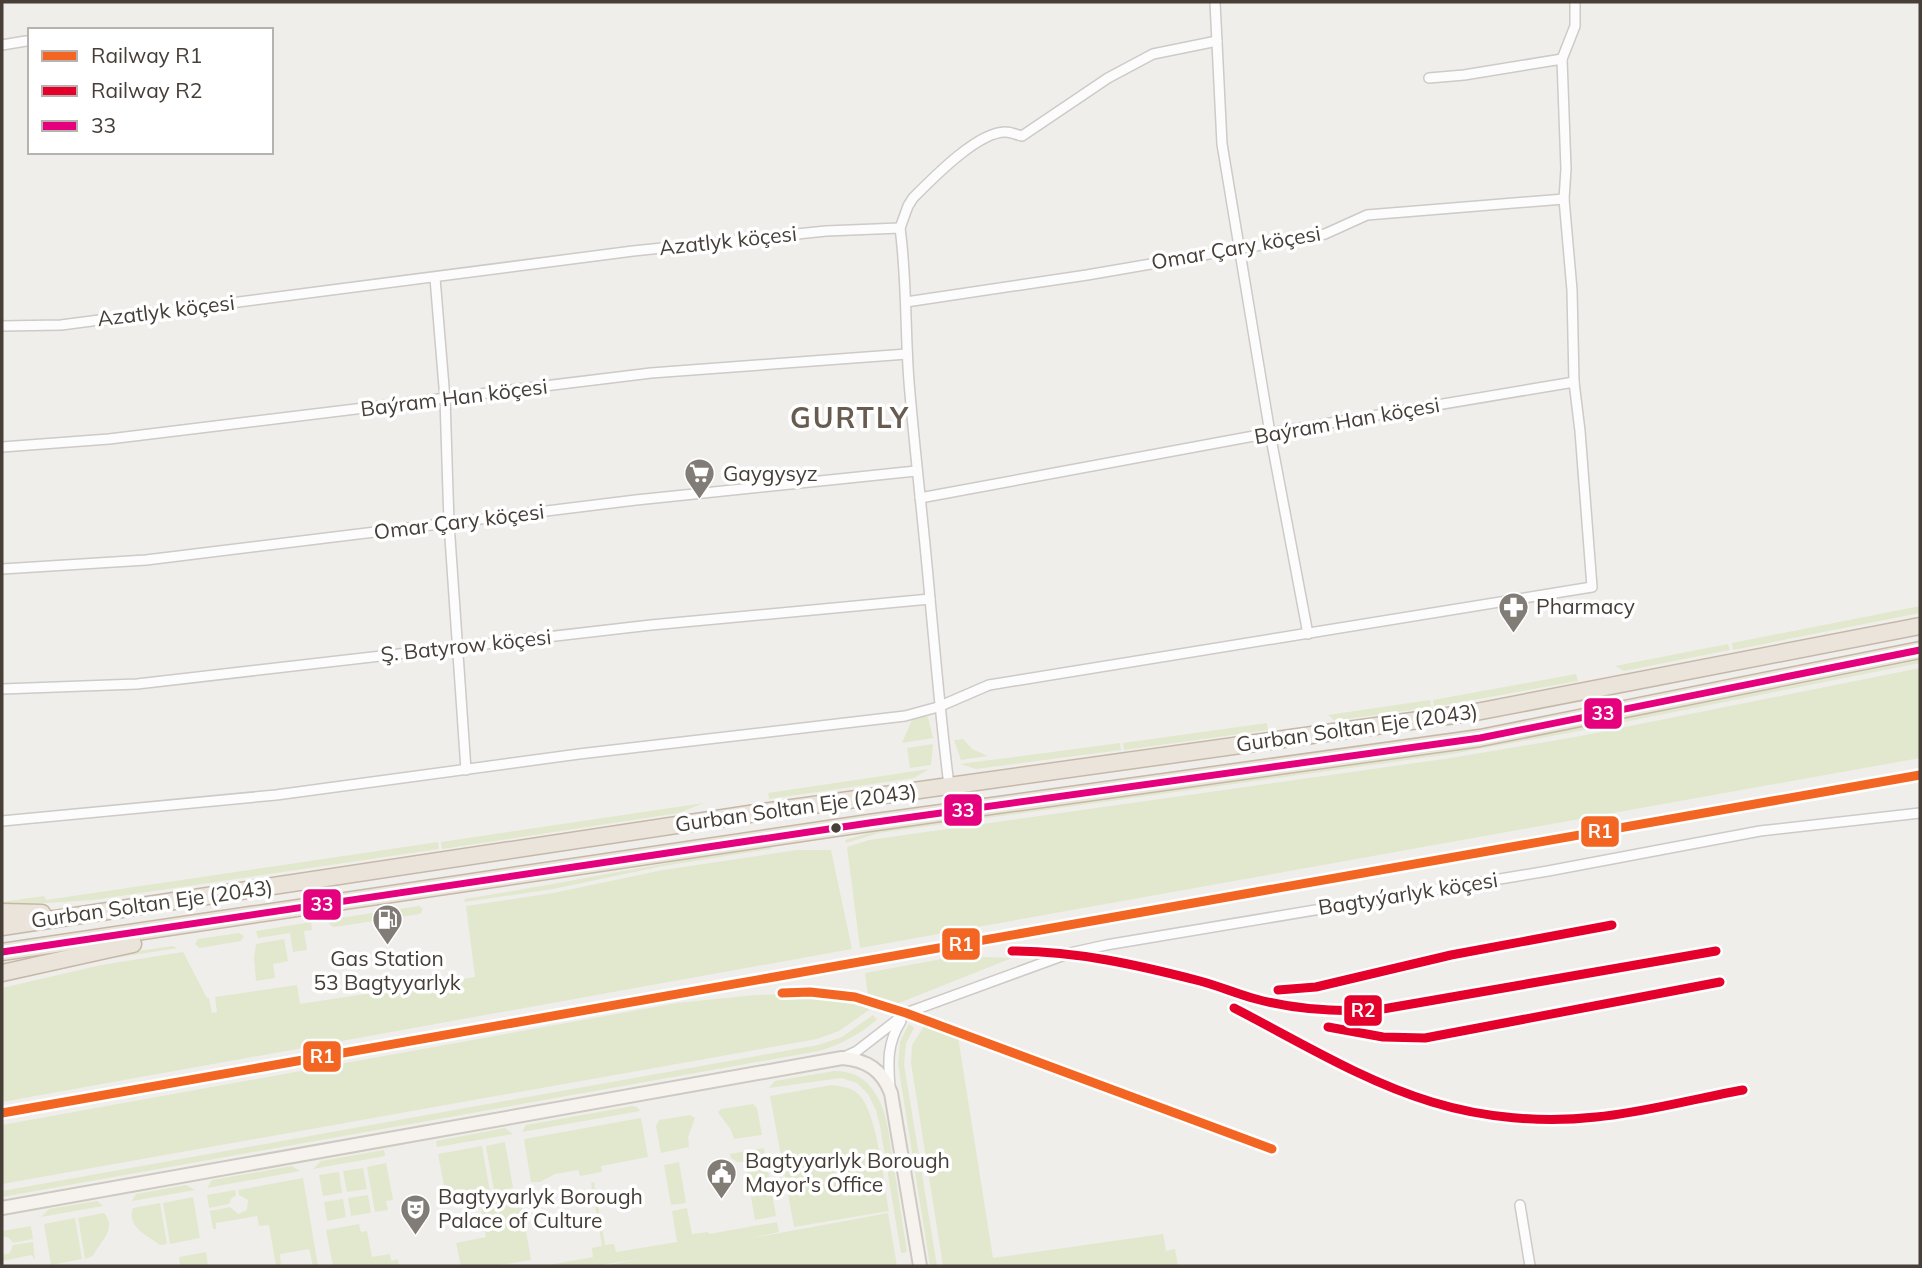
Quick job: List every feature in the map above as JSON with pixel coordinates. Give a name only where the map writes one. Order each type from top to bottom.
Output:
[{"type":"highway","name":"Gurban Soltan Eje (2043)","points":[[2,926],[949,785],[1476,712],[1920,626]]},
{"type":"highway","points":[[1870,636],[1875,659]]},
{"type":"highway","name":"Gurban Soltan Eje (2043)","points":[[2,952],[869,823],[1480,738],[1920,650]]},
{"type":"highway","points":[[2,973],[114,947],[252,926],[304,908]]},
{"type":"highway","points":[[2,912],[86,914]]},
{"type":"highway","points":[[76,941],[180,937]]},
{"type":"street","points":[[1215,2],[1220,125],[1270,433],[1308,634]]},
{"type":"street","points":[[2,821],[276,795],[593,752],[905,716],[939,707],[989,685],[1592,587],[1574,383],[1572,290],[1564,199],[1566,169],[1562,59],[1575,26],[1575,2]]},
{"type":"street","points":[[2,45],[26,41]]},
{"type":"street","points":[[949,785],[916,471],[900,228],[914,198],[951,162],[981,139],[1004,132],[1022,136],[1108,78],[1153,54],[1217,41]]},
{"type":"street","points":[[1429,78],[1562,59]]},
{"type":"street","name":"Omar Çary köçesi","points":[[906,302],[1087,275],[1325,234],[1367,215],[1564,199]]},
{"type":"street","name":"Azatlyk köçesi","points":[[2,326],[61,325],[647,249],[826,231],[900,228]]},
{"type":"street","points":[[435,278],[445,399],[449,523],[466,770]]},
{"type":"street","name":"Baýram Han köçesi","points":[[2,447],[109,439],[651,373],[907,354]]},
{"type":"street","name":"Baýram Han köçesi","points":[[920,498],[1270,433],[1574,383]]},
{"type":"street","name":"Omar Çary köçesi","points":[[2,569],[146,560],[636,500],[916,471]]},
{"type":"street","name":"Ş. Batyrow köçesi","points":[[2,689],[137,684],[651,625],[930,599]]},
{"type":"street","name":"Bagtyýarlyk köçesi","points":[[842,1058],[857,1051],[906,1013],[1070,953],[1132,940],[1548,871],[1760,831],[1920,813]]},
{"type":"street","points":[[906,1013],[895,1030],[887,1056],[919,1266]]},
{"type":"street","points":[[2,1208],[842,1058],[865,1062],[886,1081],[891,1093]]},
{"type":"street","points":[[1520,1205],[1530,1266]]},
{"type":"green space","points":[[1920,606],[1920,613],[1733,650],[1732,643]]},
{"type":"green space","points":[[1728,644],[1730,650],[1624,671],[1615,666]]},
{"type":"green space","points":[[1920,660],[1920,663],[1451,754],[879,833],[846,843],[845,840],[879,830],[1450,751]]},
{"type":"green space","points":[[1920,668],[1920,758],[860,948],[847,847],[869,840],[1451,758],[1575,737]]},
{"type":"green space","points":[[1576,674],[1578,681],[1434,707],[1433,700]]},
{"type":"green space","points":[[1430,700],[1431,707],[1341,720],[1334,720],[1328,715]]},
{"type":"green space","points":[[928,717],[933,738],[902,743],[912,720]]},
{"type":"green space","points":[[1267,723],[1268,730],[1124,750],[1123,743]]},
{"type":"green space","points":[[963,739],[972,749],[988,756],[961,760],[954,740]]},
{"type":"green space","points":[[1120,743],[1121,750],[976,769],[960,764]]},
{"type":"green space","points":[[933,744],[931,765],[910,768],[907,748]]},
{"type":"green space","points":[[929,769],[914,778],[769,799],[768,793]]},
{"type":"green space","points":[[704,803],[679,813],[442,849],[441,842]]},
{"type":"green space","points":[[438,842],[439,849],[93,900],[2,906],[2,902],[44,896],[46,900]]},
{"type":"green space","points":[[771,846],[771,849],[663,866],[553,889],[465,902],[464,899],[694,858]]},
{"type":"green space","points":[[797,850],[831,850],[852,949],[2,1102],[2,988],[101,965],[183,952],[209,998],[212,1013],[217,1012],[215,997],[297,985],[300,1004],[475,977],[466,906],[553,893],[663,870]]},
{"type":"green space","points":[[419,906],[423,909],[420,914],[334,927],[329,924],[333,919]]},
{"type":"green space","points":[[311,922],[312,930],[304,931],[307,950],[293,952],[290,933],[258,938],[256,931]]},
{"type":"green space","points":[[239,933],[244,936],[241,941],[200,948],[195,944],[198,939]]},
{"type":"green space","points":[[284,939],[288,961],[273,964],[275,978],[256,981],[256,944]]},
{"type":"green space","points":[[172,946],[178,948],[101,960],[2,983],[2,980],[100,957]]},
{"type":"green space","points":[[958,956],[1012,958],[894,1005],[868,997],[865,973]]},
{"type":"green space","points":[[810,994],[855,998],[867,1003],[869,1010],[839,1031],[817,1039],[2,1184],[2,1125],[677,1003],[755,995]]},
{"type":"green space","points":[[873,1015],[877,1020],[863,1030],[819,1051],[2,1197],[2,1191],[818,1045],[842,1037]]},
{"type":"green space","points":[[909,1024],[914,1028],[906,1043],[904,1064],[937,1266],[930,1266],[898,1064],[900,1042]]},
{"type":"green space","points":[[925,1025],[958,1037],[993,1258],[1163,1234],[1166,1251],[1175,1249],[1178,1266],[943,1266],[911,1063],[912,1045]]},
{"type":"green space","points":[[834,1071],[847,1072],[862,1079],[871,1087],[883,1109],[907,1252],[901,1253],[880,1126],[868,1094],[857,1083],[841,1078],[769,1088],[775,1081]]},
{"type":"green space","points":[[831,1085],[857,1093],[870,1114],[889,1211],[794,1227],[770,1096]]},
{"type":"green space","points":[[753,1104],[757,1108],[762,1135],[734,1139],[718,1112],[721,1109]]},
{"type":"green space","points":[[633,1106],[640,1111],[522,1132],[526,1125]]},
{"type":"green space","points":[[690,1115],[695,1118],[688,1137],[689,1147],[661,1153],[656,1126],[659,1120]]},
{"type":"green space","points":[[641,1118],[648,1157],[601,1166],[602,1172],[580,1176],[578,1170],[555,1174],[540,1182],[531,1182],[524,1139]]},
{"type":"green space","points":[[505,1128],[513,1134],[437,1147],[436,1141]]},
{"type":"green space","points":[[505,1142],[513,1188],[494,1191],[486,1146]]},
{"type":"green space","points":[[482,1146],[490,1192],[454,1198],[453,1189],[445,1191],[438,1154]]},
{"type":"green space","points":[[764,1148],[771,1188],[750,1191],[745,1162],[737,1162],[730,1154]]},
{"type":"green space","points":[[384,1150],[385,1156],[313,1169],[321,1161]]},
{"type":"green space","points":[[679,1162],[686,1203],[671,1205],[664,1165]]},
{"type":"green space","points":[[386,1163],[393,1200],[386,1201],[388,1210],[375,1212],[367,1167]]},
{"type":"green space","points":[[292,1166],[300,1171],[207,1188],[212,1180]]},
{"type":"green space","points":[[363,1168],[367,1189],[347,1192],[343,1171]]},
{"type":"green space","points":[[339,1172],[342,1193],[323,1196],[319,1175]]},
{"type":"green space","points":[[303,1178],[318,1266],[313,1266],[309,1249],[280,1254],[281,1266],[276,1266],[269,1225],[259,1226],[257,1216],[216,1223],[216,1229],[213,1229],[210,1211],[230,1207],[238,1214],[247,1210],[248,1200],[239,1195],[238,1190]]},
{"type":"green space","points":[[594,1182],[605,1245],[614,1244],[616,1252],[677,1242],[672,1211],[687,1208],[692,1234],[709,1234],[777,1222],[779,1232],[747,1239],[888,1213],[897,1266],[604,1266],[638,1259],[596,1266],[543,1266],[593,1257],[592,1248],[602,1246],[591,1183]]},
{"type":"green space","points":[[186,1185],[195,1190],[132,1201],[136,1194]]},
{"type":"green space","points":[[235,1190],[236,1195],[229,1204],[209,1208],[207,1195]]},
{"type":"green space","points":[[772,1193],[776,1216],[755,1220],[751,1197]]},
{"type":"green space","points":[[368,1195],[371,1213],[351,1216],[348,1198]]},
{"type":"green space","points":[[520,1196],[531,1260],[493,1266],[461,1266],[456,1243],[486,1237],[480,1203]]},
{"type":"green space","points":[[193,1197],[200,1238],[170,1244],[163,1203]]},
{"type":"green space","points":[[343,1199],[346,1217],[327,1221],[324,1202]]},
{"type":"green space","points":[[97,1201],[103,1206],[41,1217],[49,1209]]},
{"type":"green space","points":[[160,1203],[167,1244],[160,1245],[139,1230],[132,1220],[132,1215],[133,1208]]},
{"type":"green space","points":[[104,1213],[108,1219],[109,1230],[93,1256],[85,1259],[78,1218]]},
{"type":"green space","points":[[75,1218],[82,1259],[51,1265],[44,1224]]},
{"type":"green space","points":[[359,1224],[361,1232],[367,1231],[372,1257],[390,1254],[391,1261],[398,1259],[399,1266],[333,1266],[326,1230]]},
{"type":"green space","points":[[31,1226],[33,1239],[13,1243],[3,1236],[2,1231]]},
{"type":"green space","points":[[33,1242],[35,1261],[32,1255],[2,1261],[2,1255],[10,1253],[13,1245]]},
{"type":"green space","points":[[206,1252],[208,1266],[180,1266],[179,1257]]},
{"type":"rail line","name":"R1","points":[[2,1113],[1920,775]]},
{"type":"rail line","name":"R2","points":[[1278,990],[1316,987],[1451,955],[1612,925]]},
{"type":"rail line","name":"R2","points":[[1012,951],[1060,953],[1107,960],[1200,981],[1271,1003],[1346,1011],[1377,1010],[1716,951]]},
{"type":"rail line","name":"R2","points":[[1328,1027],[1383,1037],[1425,1038],[1720,982]]},
{"type":"rail line","name":"R1","points":[[782,993],[810,992],[855,997],[906,1013],[1272,1149]]},
{"type":"rail line","name":"R2","points":[[1234,1008],[1381,1083],[1432,1102],[1472,1112],[1534,1119],[1576,1119],[1651,1109],[1743,1090]]},
{"type":"transit line","name":"33","points":[[2,952],[869,823],[1480,738],[1920,650]]},
{"type":"place","name":"Gaygysyz","points":[[700,501]]},
{"type":"place","name":"Pharmacy","points":[[1513,634]]},
{"type":"place","name":"Gas Station 53 Bagtyyarlyk","points":[[387,946]]},
{"type":"place","name":"Bagtyyarlyk Borough Mayor's Office","points":[[722,1200]]},
{"type":"place","name":"Bagtyyarlyk Borough Palace of Culture","points":[[415,1236]]},
{"type":"district","name":"GURTLY","points":[[850,418]]}]
